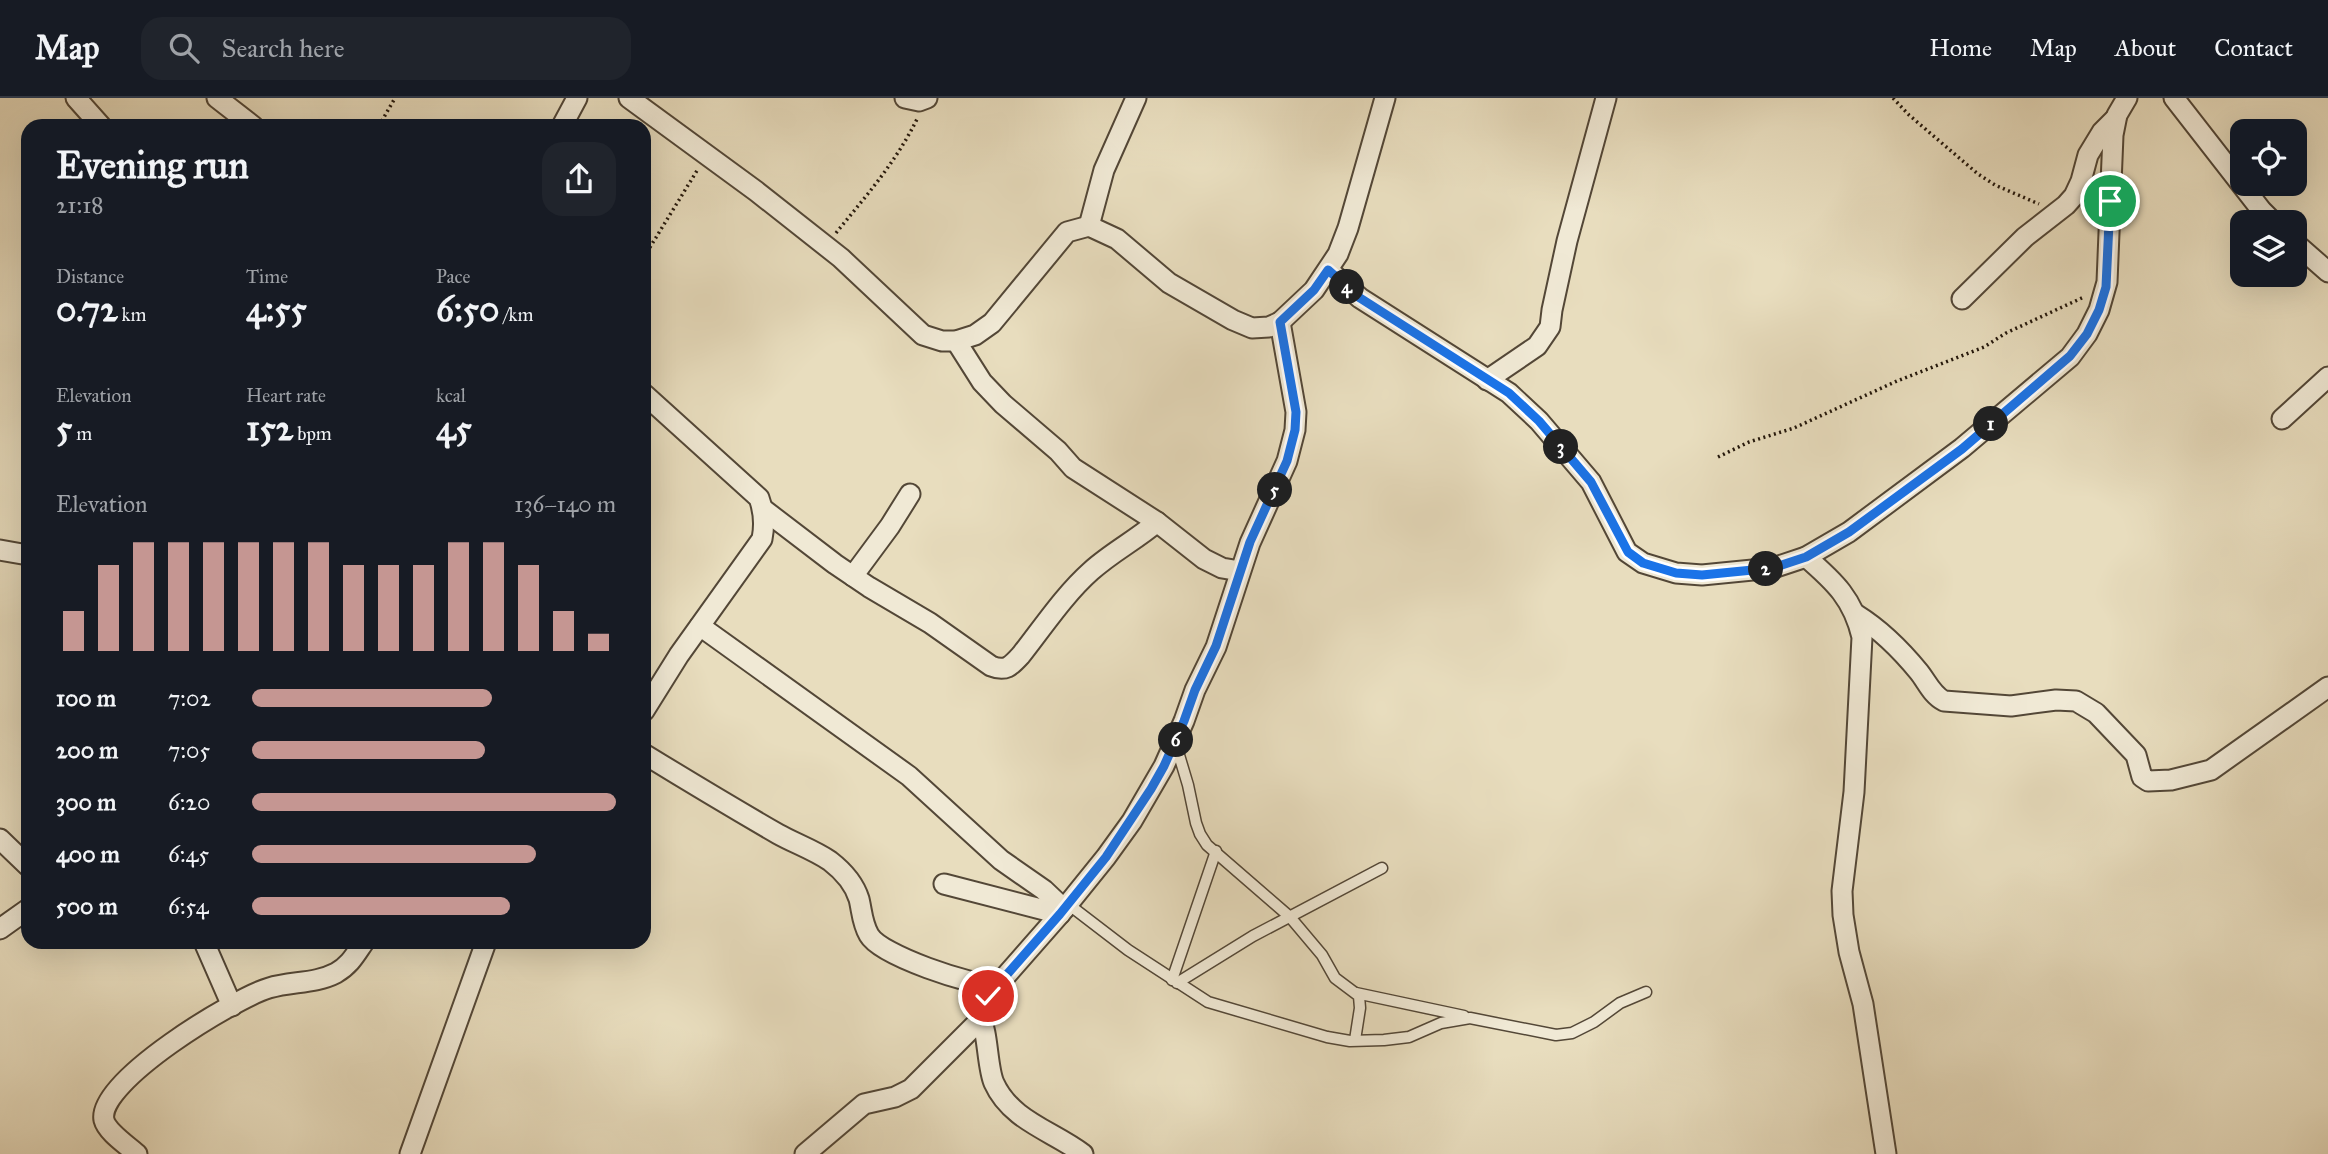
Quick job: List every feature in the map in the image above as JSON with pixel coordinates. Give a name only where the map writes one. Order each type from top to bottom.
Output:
[{"type":"street","points":[[76,98],[95,119]]},
{"type":"street","points":[[217,98],[244,119]]},
{"type":"street","points":[[566,119],[577,98]]},
{"type":"street","points":[[629,98],[824,244],[923,335],[943,341],[956,341],[975,335],[992,323],[1068,232],[1089,226],[1117,239],[1169,283],[1233,320],[1252,328],[1269,327],[1280,322],[1314,290],[1338,254],[1385,98]]},
{"type":"street","points":[[905,98],[912,101],[927,99]]},
{"type":"street","points":[[1089,226],[1104,170],[1136,98]]},
{"type":"street","points":[[1488,380],[1537,346],[1550,327],[1567,241],[1606,98]]},
{"type":"street","points":[[1328,270],[1360,298],[1509,393],[1539,421],[1591,482],[1628,552],[1643,563],[1676,573],[1702,575],[1773,568],[1806,557],[1849,532],[1962,449],[2070,356],[2087,334],[2099,310],[2106,287],[2113,135],[2117,118],[2127,98]]},
{"type":"street","points":[[2174,98],[2261,210]]},
{"type":"street","points":[[1962,299],[2025,237],[2074,197],[2088,155],[2102,132],[2117,118]]},
{"type":"street","points":[[2307,253],[2328,272]]},
{"type":"street","points":[[805,1154],[864,1104],[895,1097],[911,1089],[980,1020],[988,996],[1064,909],[1132,821],[1164,766],[1216,646],[1254,533],[1287,461],[1295,430],[1296,412],[1280,322]]},
{"type":"street","points":[[956,341],[989,390],[1058,451],[1073,468],[1157,522],[1204,559],[1222,568],[1240,571]]},
{"type":"street","points":[[2282,419],[2328,377]]},
{"type":"street","points":[[651,400],[759,498],[764,525],[762,540],[651,700]]},
{"type":"street","points":[[853,576],[911,495]]},
{"type":"street","points":[[763,509],[853,576],[1000,670],[1010,667],[1021,655],[1088,573],[1112,552],[1139,537],[1157,522]]},
{"type":"street","points":[[0,550],[21,554]]},
{"type":"street","points":[[1806,557],[1841,591],[1857,615],[1862,637],[1854,792],[1842,891],[1843,915],[1855,978],[1864,1004],[1886,1154]]},
{"type":"street","points":[[1857,615],[1875,626],[1919,672],[1935,695],[1944,701],[2011,706],[2067,700],[2086,706],[2136,755],[2142,777],[2148,781],[2171,780],[2211,770],[2328,687]]},
{"type":"street","points":[[700,626],[909,776],[1001,860],[1044,890],[1064,909]]},
{"type":"street","points":[[651,758],[797,845],[828,860],[852,883],[859,899],[862,920],[870,937],[879,946],[891,953],[973,983],[996,986]]},
{"type":"street","points":[[0,839],[21,859]]},
{"type":"street","points":[[944,884],[1064,909]]},
{"type":"street","points":[[0,929],[21,914]]},
{"type":"street","points":[[207,949],[232,1006]]},
{"type":"street","points":[[137,1154],[105,1124],[103,1111],[108,1100],[160,1049],[249,996],[270,987],[308,982],[333,975],[350,964],[359,949]]},
{"type":"street","points":[[410,1154],[483,949]]},
{"type":"street","points":[[980,1020],[984,1024],[986,1053],[993,1081],[1002,1098],[1031,1123],[1083,1154]]},
{"type":"lane","points":[[1175,743],[1199,834],[1290,917],[1322,955],[1335,978],[1361,1000],[1356,1041]]},
{"type":"lane","points":[[1175,982],[1216,851]]},
{"type":"lane","points":[[1175,982],[1253,936],[1382,868]]},
{"type":"lane","points":[[1064,909],[1208,1002],[1255,1018],[1327,1037],[1356,1041],[1409,1037],[1441,1023],[1471,1018]]},
{"type":"lane","points":[[1355,993],[1556,1035],[1572,1034],[1620,1003],[1646,992]]},
{"type":"path","points":[[383,119],[395,98]]},
{"type":"path","points":[[1893,98],[1978,174],[2056,213]]},
{"type":"path","points":[[824,244],[876,187],[902,147],[927,99]]},
{"type":"path","points":[[651,246],[707,155]]},
{"type":"path","points":[[1718,457],[1749,442],[1794,428],[1897,381],[1984,347],[2006,333],[2106,287]]},
{"type":"route","points":[[988,996],[1106,857],[1132,821],[1164,766],[1216,646],[1250,542],[1287,461],[1295,430],[1296,412],[1280,322],[1314,290],[1328,270],[1360,298],[1509,393],[1539,421],[1591,482],[1628,552],[1643,563],[1676,573],[1702,575],[1773,568],[1806,557],[1849,532],[1962,449],[2070,356],[2087,334],[2099,310],[2106,287],[2110,201]]}]
